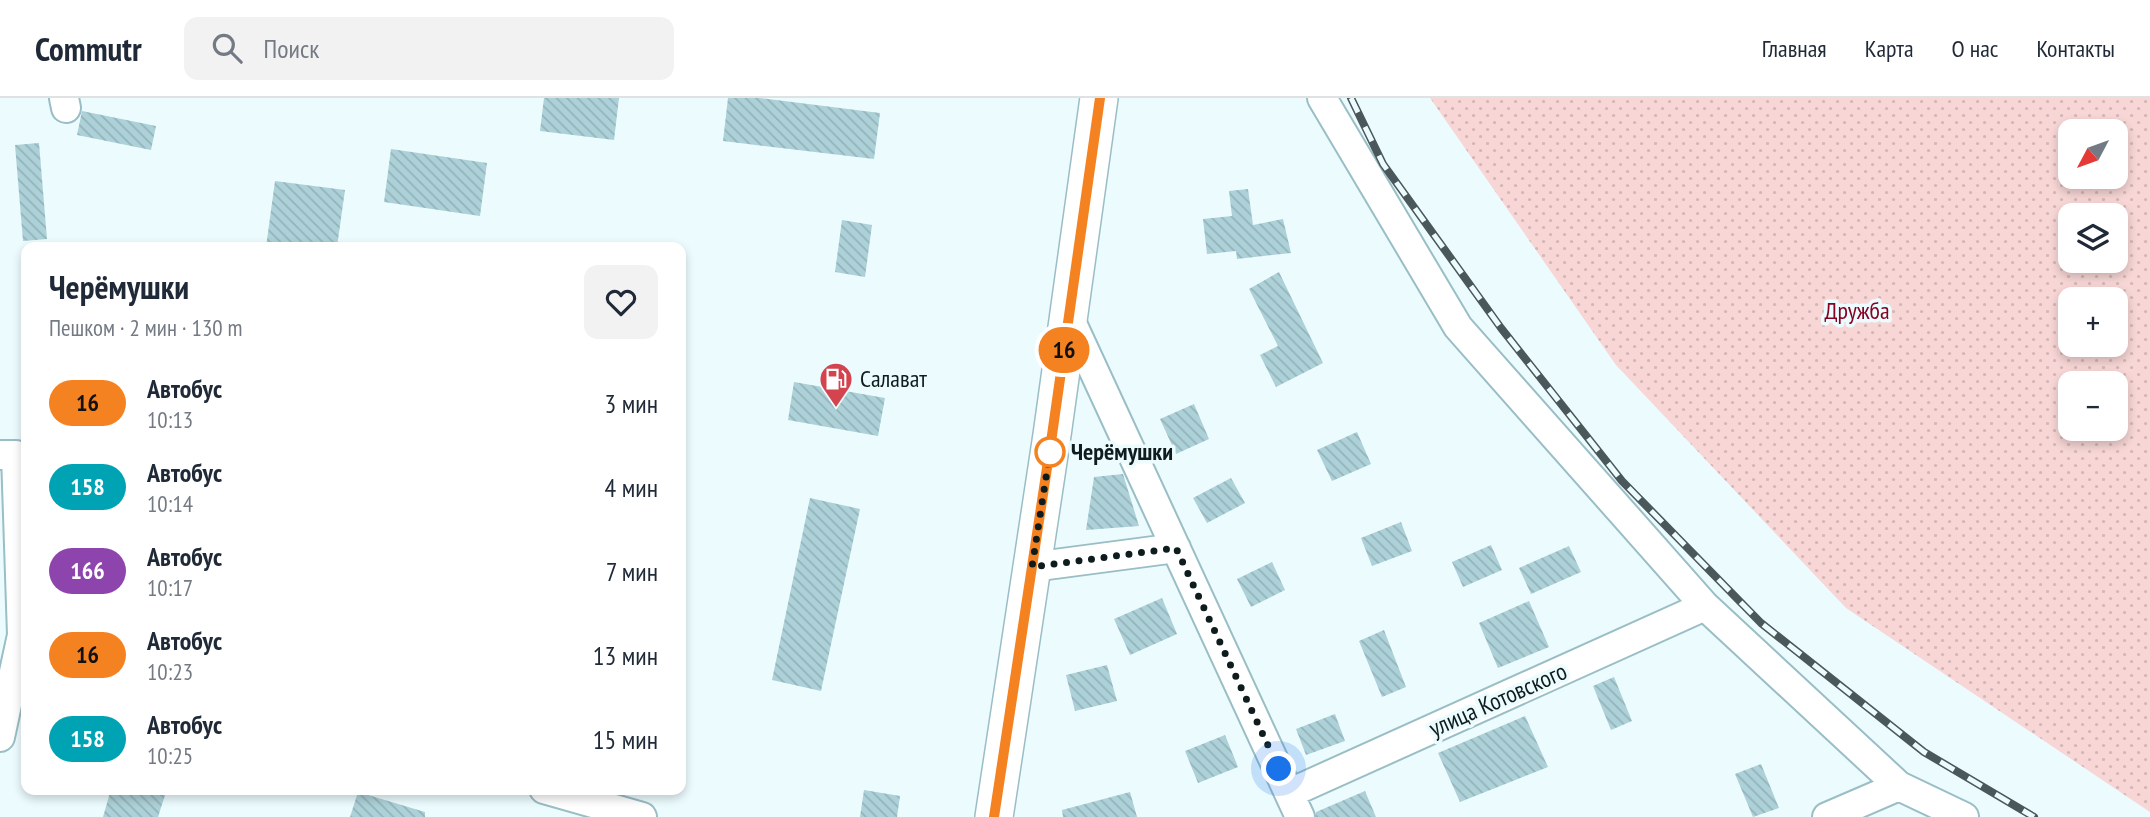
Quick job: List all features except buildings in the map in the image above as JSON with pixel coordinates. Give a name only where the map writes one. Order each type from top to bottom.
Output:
[{"type":"main road","points":[[994,817],[1100,98]]},
{"type":"street","points":[[1322,98],[1458,327],[1705,607],[1899,786],[1964,817]]},
{"type":"street","points":[[1069,317],[1295,805]]},
{"type":"street","points":[[0,455],[16,455],[16,633],[0,737]]},
{"type":"street","points":[[1032,567],[1176,548]]},
{"type":"street","name":"улица Котовского","points":[[1295,805],[1705,607]]},
{"type":"street","points":[[1827,817],[1899,786]]},
{"type":"street","points":[[1899,786],[1910,817]]},
{"type":"street","points":[[565,795],[642,817]]},
{"type":"green space","name":"Дружба","points":[[1430,98],[2150,98],[2150,812],[1846,608],[1616,365]]},
{"type":"railway","points":[[1351,98],[1383,164],[1501,328],[1622,481],[1761,623],[1924,752],[2034,817]]},
{"type":"bus line","name":"16","points":[[994,817],[1100,98]]},
{"type":"place","name":"Салават","points":[[836,409]]},
{"type":"place","name":"Черёмушки","points":[[1050,452]]},
{"type":"route","points":[[1050,452],[1032,567],[1176,548],[1279,769]]}]
